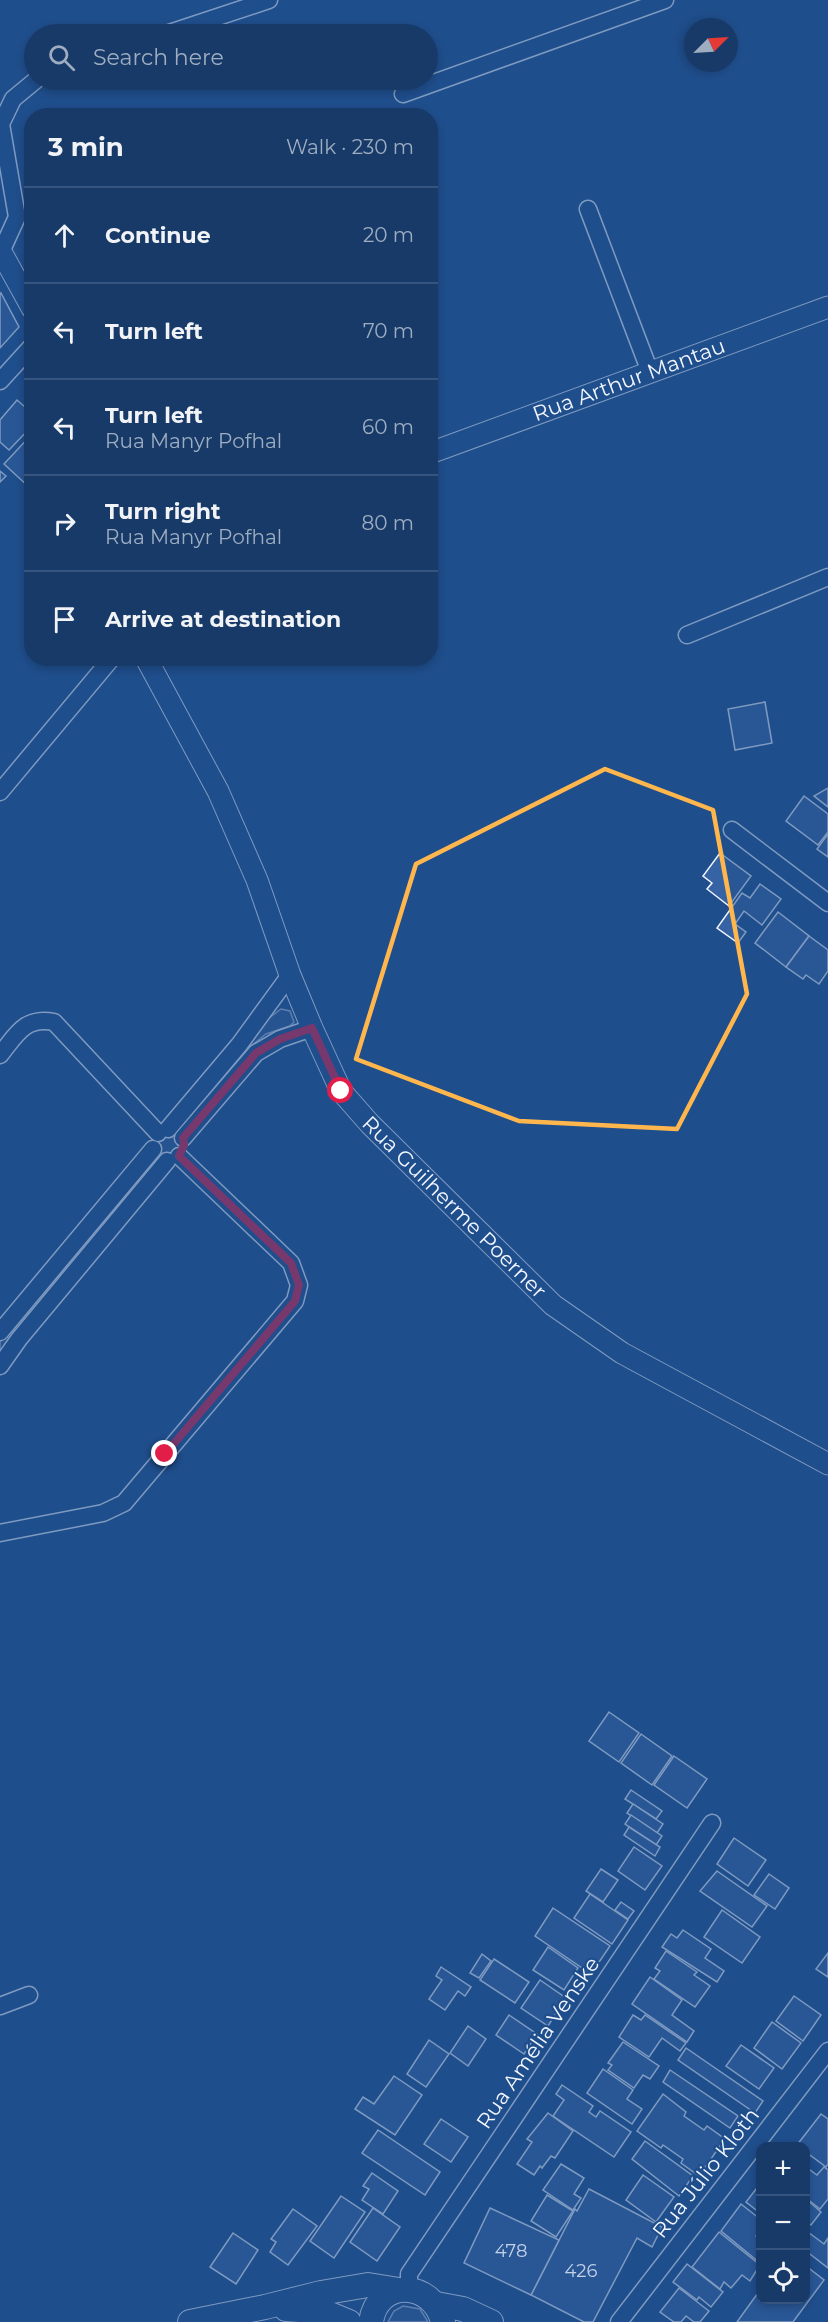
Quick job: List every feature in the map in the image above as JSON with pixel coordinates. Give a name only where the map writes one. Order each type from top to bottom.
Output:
[{"type":"main road","points":[[190,2322],[368,2285],[419,2292],[439,2313],[463,2309],[491,2322]]},
{"type":"main road","points":[[371,2322],[375,2308],[381,2300],[404,2290]]},
{"type":"main road","points":[[266,2307],[325,2312],[349,2322]]},
{"type":"street","points":[[196,24],[269,0]]},
{"type":"street","points":[[438,81],[664,0]]},
{"type":"street","points":[[24,90],[13,99],[1,124],[17,217],[0,251],[24,294]]},
{"type":"street","points":[[403,94],[414,90]]},
{"type":"street","points":[[588,209],[650,372]]},
{"type":"street","name":"Rua Arthur Mantau","points":[[438,450],[828,307]]},
{"type":"street","points":[[0,381],[24,355]]},
{"type":"street","points":[[687,634],[828,577]]},
{"type":"street","points":[[0,792],[105,666]]},
{"type":"street","name":"Rua Guilherme Poerner","points":[[150,666],[218,791],[257,880],[290,975],[341,1091],[412,1166],[553,1305],[622,1353],[828,1464]]},
{"type":"street","points":[[732,830],[828,903]]},
{"type":"street","points":[[0,1332],[160,1137],[239,1045],[290,975]]},
{"type":"street","points":[[0,1055],[23,1026],[42,1019],[54,1022],[160,1137],[161,1159],[173,1159],[291,1263],[299,1285],[295,1301],[124,1503],[103,1513],[0,1533]]},
{"type":"street","points":[[183,1138],[256,1053],[280,1039],[312,1028]]},
{"type":"street","points":[[0,1366],[19,1339],[184,1145],[179,1133],[160,1137]]},
{"type":"street","name":"Rua Amélia Venske","points":[[404,2290],[410,2274],[712,1823]]},
{"type":"street","points":[[0,2006],[29,1995]]},
{"type":"street","name":"Rua Júlio Kloth","points":[[619,2322],[828,2051]]},
{"type":"highlighted area","points":[[605,769],[713,810],[747,994],[677,1129],[519,1121],[356,1059],[416,864]]},
{"type":"shaded area","points":[[281,1009],[290,1011],[294,1022],[290,1026],[266,1034],[251,1046],[188,1123],[185,1123],[265,1021]]},
{"type":"shaded area","points":[[169,1134],[177,1137],[180,1145],[177,1153],[169,1156],[161,1153],[158,1145],[161,1137]]},
{"type":"shaded area","points":[[151,1161],[156,1165],[0,1354],[0,1341]]},
{"type":"shaded area","points":[[403,2306],[420,2309],[428,2322],[388,2322],[394,2311]]},
{"type":"building","points":[[1,293],[19,327],[0,348],[0,295]]},
{"type":"building","points":[[17,400],[24,406],[24,434],[9,450],[0,442],[0,420]]},
{"type":"building","points":[[24,443],[24,482],[4,464]]},
{"type":"building","points":[[0,471],[6,476],[0,482]]},
{"type":"building","points":[[765,702],[772,743],[735,750],[728,709]]},
{"type":"building","points":[[828,788],[828,807],[814,796]]},
{"type":"building","points":[[804,796],[828,814],[828,832],[818,845],[786,821]]},
{"type":"building","points":[[828,834],[828,857],[817,849]]},
{"type":"building","points":[[720,853],[751,876],[729,906],[707,889],[712,883],[703,876]]},
{"type":"building","points":[[760,884],[781,899],[762,925],[744,911],[735,924],[746,932],[738,943],[717,928],[742,893],[750,898]]},
{"type":"building","points":[[778,912],[809,936],[786,967],[755,943]]},
{"type":"building","points":[[809,936],[828,950],[828,971],[819,984],[806,975],[803,979],[786,967]]},
{"type":"building","points":[[609,1712],[639,1733],[619,1762],[589,1741]]},
{"type":"building","points":[[641,1734],[672,1756],[652,1785],[621,1763]]},
{"type":"building","points":[[674,1756],[707,1779],[687,1808],[654,1785]]},
{"type":"building","points":[[631,1790],[662,1811],[656,1819],[625,1799]]},
{"type":"building","points":[[633,1804],[663,1824],[657,1833],[627,1813]]},
{"type":"building","points":[[631,1815],[662,1836],[656,1845],[625,1824]]},
{"type":"building","points":[[629,1827],[660,1847],[655,1856],[624,1835]]},
{"type":"building","points":[[734,1838],[766,1860],[748,1886],[717,1864]]},
{"type":"building","points":[[634,1847],[662,1866],[645,1890],[618,1871]]},
{"type":"building","points":[[601,1869],[618,1880],[603,1902],[586,1891]]},
{"type":"building","points":[[717,1871],[767,1906],[752,1927],[700,1891]]},
{"type":"building","points":[[769,1874],[789,1888],[775,1909],[754,1895]]},
{"type":"building","points":[[590,1894],[628,1920],[612,1944],[574,1918]]},
{"type":"building","points":[[621,1902],[634,1911],[628,1919],[615,1910]]},
{"type":"building","points":[[553,1908],[610,1946],[591,1974],[535,1936]]},
{"type":"building","points":[[722,1910],[760,1937],[742,1963],[704,1937]]},
{"type":"building","points":[[683,1930],[711,1949],[705,1958],[724,1971],[717,1982],[662,1947],[671,1934],[677,1938]]},
{"type":"building","points":[[548,1947],[578,1968],[564,1990],[533,1970]]},
{"type":"building","points":[[666,1951],[697,1972],[694,1975],[710,1986],[695,2007],[654,1979],[660,1971],[655,1968]]},
{"type":"building","points":[[828,1953],[828,1977],[816,1969]]},
{"type":"building","points":[[482,1954],[491,1961],[479,1978],[470,1973]]},
{"type":"building","points":[[494,1959],[529,1982],[515,2003],[480,1980]]},
{"type":"building","points":[[441,1967],[471,1987],[465,1996],[458,1991],[445,2010],[429,1999],[442,1980],[436,1976]]},
{"type":"building","points":[[650,1977],[682,2000],[672,2015],[694,2031],[687,2042],[632,2004]]},
{"type":"building","points":[[540,1980],[566,1998],[548,2026],[521,2008]]},
{"type":"building","points":[[794,1996],[821,2015],[803,2041],[776,2021]]},
{"type":"building","points":[[509,2015],[537,2034],[524,2054],[496,2035]]},
{"type":"building","points":[[633,2015],[641,2020],[645,2015],[686,2043],[680,2051],[662,2038],[649,2057],[619,2037]]},
{"type":"building","points":[[772,2022],[801,2043],[782,2069],[754,2048]]},
{"type":"building","points":[[468,2026],[486,2039],[468,2066],[450,2053]]},
{"type":"building","points":[[429,2040],[449,2054],[426,2087],[407,2074]]},
{"type":"building","points":[[623,2042],[659,2066],[650,2079],[643,2075],[634,2088],[608,2070],[612,2065],[608,2063]]},
{"type":"building","points":[[741,2045],[774,2068],[759,2089],[726,2066]]},
{"type":"building","points":[[686,2048],[763,2101],[755,2113],[678,2060]]},
{"type":"building","points":[[603,2069],[633,2090],[627,2099],[642,2109],[632,2124],[587,2093]]},
{"type":"building","points":[[670,2070],[738,2116],[730,2128],[663,2082]]},
{"type":"building","points":[[394,2076],[422,2095],[395,2135],[355,2109],[363,2097],[374,2104]]},
{"type":"building","points":[[562,2085],[593,2106],[589,2112],[596,2117],[600,2111],[631,2132],[614,2157],[553,2116],[564,2100],[556,2094]]},
{"type":"building","points":[[663,2094],[686,2112],[684,2116],[704,2130],[707,2126],[725,2139],[699,2176],[681,2163],[683,2159],[663,2145],[661,2148],[637,2131]]},
{"type":"building","points":[[548,2113],[573,2131],[555,2158],[551,2156],[534,2175],[517,2164],[532,2142],[527,2139]]},
{"type":"building","points":[[821,2114],[828,2119],[828,2164],[826,2167],[810,2155],[810,2142],[799,2142]]},
{"type":"building","points":[[441,2119],[468,2137],[451,2162],[424,2144]]},
{"type":"building","points":[[378,2130],[440,2172],[425,2195],[362,2153]]},
{"type":"building","points":[[645,2141],[693,2176],[679,2196],[632,2159]]},
{"type":"building","points":[[561,2164],[584,2178],[574,2194],[581,2198],[573,2210],[543,2190]]},
{"type":"building","points":[[824,2167],[828,2170],[828,2199],[820,2209],[810,2201],[810,2170],[817,2175]]},
{"type":"building","points":[[372,2173],[398,2191],[383,2214],[362,2200],[369,2189],[363,2186]]},
{"type":"building","points":[[643,2175],[674,2197],[656,2222],[626,2200]]},
{"type":"building","points":[[589,2189],[662,2227],[652,2247],[637,2238],[593,2322],[584,2322],[531,2295],[575,2209],[577,2211]]},
{"type":"building","points":[[756,2189],[756,2210],[746,2202]]},
{"type":"building","points":[[547,2195],[573,2211],[556,2237],[531,2221]]},
{"type":"building","points":[[341,2196],[365,2212],[334,2258],[310,2241]]},
{"type":"building","points":[[810,2202],[821,2212],[810,2224]]},
{"type":"building","points":[[741,2204],[756,2216],[756,2260],[721,2231]]},
{"type":"building","points":[[373,2208],[400,2227],[377,2261],[350,2242]]},
{"type":"building","points":[[490,2208],[559,2240],[531,2295],[464,2263]]},
{"type":"building","points":[[293,2209],[317,2226],[288,2265],[270,2252],[276,2242],[271,2239]]},
{"type":"building","points":[[719,2232],[756,2262],[756,2271],[750,2281],[742,2275],[731,2288],[724,2282],[720,2289],[692,2267]]},
{"type":"building","points":[[233,2233],[258,2250],[236,2284],[210,2267]]},
{"type":"building","points":[[810,2234],[824,2244],[828,2238],[828,2268],[810,2254]]},
{"type":"building","points":[[687,2264],[723,2292],[711,2307],[699,2297],[697,2300],[673,2282]]},
{"type":"building","points":[[810,2269],[824,2280],[810,2299]]},
{"type":"building","points":[[679,2288],[709,2311],[700,2322],[694,2322],[686,2316],[681,2322],[674,2322],[660,2312]]},
{"type":"building","points":[[756,2296],[756,2304],[806,2304],[793,2322],[737,2322]]},
{"type":"route","points":[[165,1454],[295,1301],[299,1285],[291,1263],[179,1156],[183,1151],[183,1138],[256,1053],[280,1039],[312,1028],[341,1091]]}]
